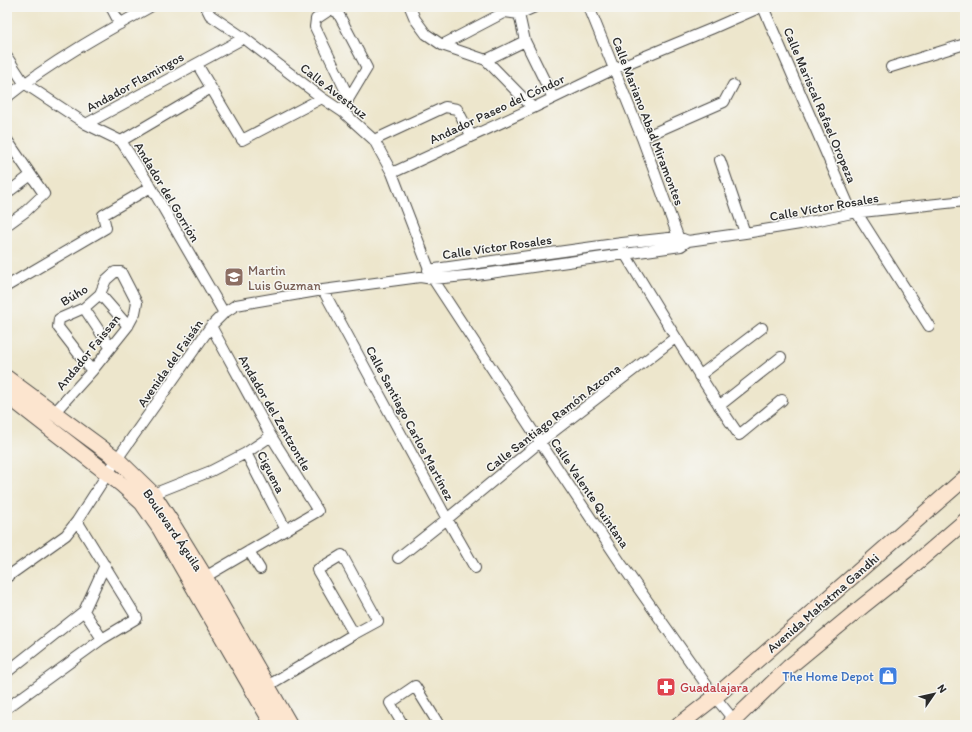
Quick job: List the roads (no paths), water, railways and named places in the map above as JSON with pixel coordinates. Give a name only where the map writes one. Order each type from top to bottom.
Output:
[{"type":"street","points":[[111,7],[120,24]]},
{"type":"street","points":[[7,97],[24,83],[64,56],[150,7]]},
{"type":"street","name":"Calle Avestruz","points":[[206,7],[210,15],[244,38],[322,98],[344,112],[374,140],[392,173],[428,270]]},
{"type":"street","points":[[410,7],[415,19],[426,34],[442,45],[486,60],[532,108]]},
{"type":"street","points":[[442,45],[505,12],[519,14],[535,7]]},
{"type":"street","name":"Calle Mariano Abad Miramontes","points":[[589,7],[682,241]]},
{"type":"street","name":"Andador Paseo del Cóndor","points":[[392,173],[614,69],[762,7]]},
{"type":"street","name":"Calle Mariscal Rafael Oropeza","points":[[762,7],[854,213],[929,326]]},
{"type":"street","points":[[344,112],[349,98],[367,68],[338,13],[331,10],[316,19],[315,27],[349,98]]},
{"type":"street","points":[[519,14],[525,41],[553,98]]},
{"type":"street","name":"Andador Flamingos","points":[[86,124],[244,38]]},
{"type":"street","points":[[486,60],[525,41]]},
{"type":"street","points":[[891,67],[965,44]]},
{"type":"street","points":[[7,57],[24,83]]},
{"type":"street","name":"Andador Flamingos","points":[[197,64],[242,140],[322,98]]},
{"type":"street","name":"Andador del Gorrión","points":[[24,83],[86,124],[120,141],[151,187],[224,313]]},
{"type":"street","points":[[642,138],[724,102],[733,85]]},
{"type":"street","points":[[120,141],[211,88]]},
{"type":"street","points":[[374,140],[445,107],[457,109],[471,135]]},
{"type":"street","points":[[7,140],[44,194],[25,212],[7,224]]},
{"type":"street","points":[[720,160],[746,233]]},
{"type":"street","points":[[7,193],[30,174]]},
{"type":"street","points":[[7,286],[106,228],[103,215],[151,187]]},
{"type":"street","name":"Calle Víctor Rosales","points":[[428,270],[622,243],[682,241],[746,233],[854,213],[965,201]]},
{"type":"street","name":"Calle Víctor Rosales","points":[[433,280],[625,254],[682,241]]},
{"type":"street","points":[[622,243],[625,254],[675,338],[739,435],[782,400]]},
{"type":"street","points":[[420,277],[428,270]]},
{"type":"street","name":"Calle Valente Quintana","points":[[428,270],[433,280],[622,565],[733,724]]},
{"type":"street","name":"Búho","points":[[92,371],[58,327],[59,319],[84,308],[100,294],[106,280],[115,272],[122,272],[137,304]]},
{"type":"street","name":"Avenida del Faisán","points":[[7,577],[66,535],[77,521],[117,459],[211,326],[224,313],[236,305],[323,290],[420,277],[433,280]]},
{"type":"street","name":"Calle Santiago Carlos Martínez","points":[[323,290],[475,568]]},
{"type":"street","points":[[100,294],[128,326]]},
{"type":"street","name":"Andador Faissan","points":[[54,413],[92,371],[128,326],[135,313],[137,304]]},
{"type":"street","points":[[84,308],[110,347]]},
{"type":"street","name":"Andador del Zentzontle","points":[[211,326],[271,436],[318,511],[286,530]]},
{"type":"street","points":[[699,376],[762,328]]},
{"type":"street","name":"Calle Santiago Ramón Azcona","points":[[398,558],[540,442],[675,338]]},
{"type":"street","points":[[719,406],[781,357]]},
{"type":"street","name":"Boulevard Águila","points":[[7,378],[117,459],[153,494],[205,577],[261,690],[270,724]]},
{"type":"street","name":"Boulevard Águila","points":[[7,395],[108,474],[142,503],[160,528],[261,690],[290,725]]},
{"type":"street","name":"Ciguena","points":[[271,436],[246,452],[286,530]]},
{"type":"street","points":[[153,494],[211,471],[246,452]]},
{"type":"street","name":"Avenida Mahatma Gandhi","points":[[679,725],[715,697],[965,478]]},
{"type":"street","points":[[9,702],[102,639],[137,618],[77,521]]},
{"type":"street","name":"Avenida Mahatma Gandhi","points":[[733,724],[789,668],[965,521]]},
{"type":"street","points":[[205,577],[286,530]]},
{"type":"street","points":[[249,551],[260,569]]},
{"type":"street","points":[[261,690],[378,621],[342,555],[317,570],[354,634]]},
{"type":"street","points":[[7,672],[84,611],[105,565]]},
{"type":"street","points":[[84,611],[102,639]]},
{"type":"street","points":[[403,725],[390,703],[415,686],[439,725]]},
{"type":"place","name":"Martin Luis Guzman","points":[[234,277]]},
{"type":"place","name":"The Home Depot","points":[[888,676]]},
{"type":"place","name":"Guadalajara","points":[[666,687]]}]
